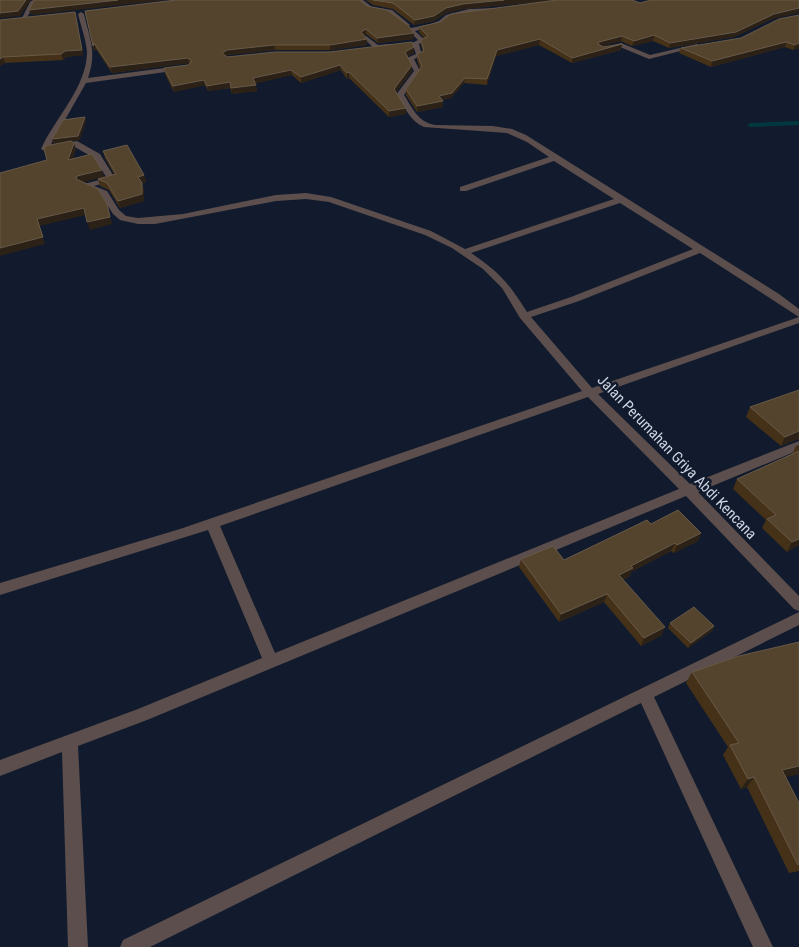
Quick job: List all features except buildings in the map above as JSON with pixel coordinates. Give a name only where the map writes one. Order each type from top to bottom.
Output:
[{"type":"street","points":[[360,0],[370,9],[390,11],[413,29],[412,31],[423,41],[405,44]]},
{"type":"street","points":[[32,18],[20,20],[33,2]]},
{"type":"street","points":[[413,29],[438,24],[448,16],[502,8]]},
{"type":"street","points":[[71,15],[84,13],[90,55],[83,81],[188,67]]},
{"type":"street","points":[[366,38],[376,47]]},
{"type":"street","points":[[415,43],[420,55],[410,58],[417,68],[400,95],[420,123],[432,126],[500,128],[527,137],[555,158],[775,296],[799,314]]},
{"type":"street","points":[[364,50],[395,45]]},
{"type":"street","points":[[602,48],[621,45],[649,57],[701,45]]},
{"type":"street","name":"Jalan Perumahan Griya Abdi Kencana","points":[[83,81],[49,138],[45,149],[74,143],[97,156],[112,180],[84,185],[104,193],[116,212],[123,218],[155,222],[276,198],[306,196],[332,200],[428,233],[464,252],[486,267],[506,286],[524,316],[589,392],[689,491],[799,605]]},
{"type":"street","points":[[463,189],[555,158]]},
{"type":"street","points":[[464,252],[623,200]]},
{"type":"street","points":[[524,316],[575,299],[701,249]]},
{"type":"street","points":[[0,589],[182,534],[799,320]]},
{"type":"street","points":[[0,768],[70,743],[799,445]]},
{"type":"street","points":[[212,523],[271,661]]},
{"type":"street","points":[[130,947],[799,618]]},
{"type":"street","points":[[645,694],[763,947]]},
{"type":"street","points":[[70,743],[78,947]]},
{"type":"waterway","points":[[750,125],[799,123]]}]
